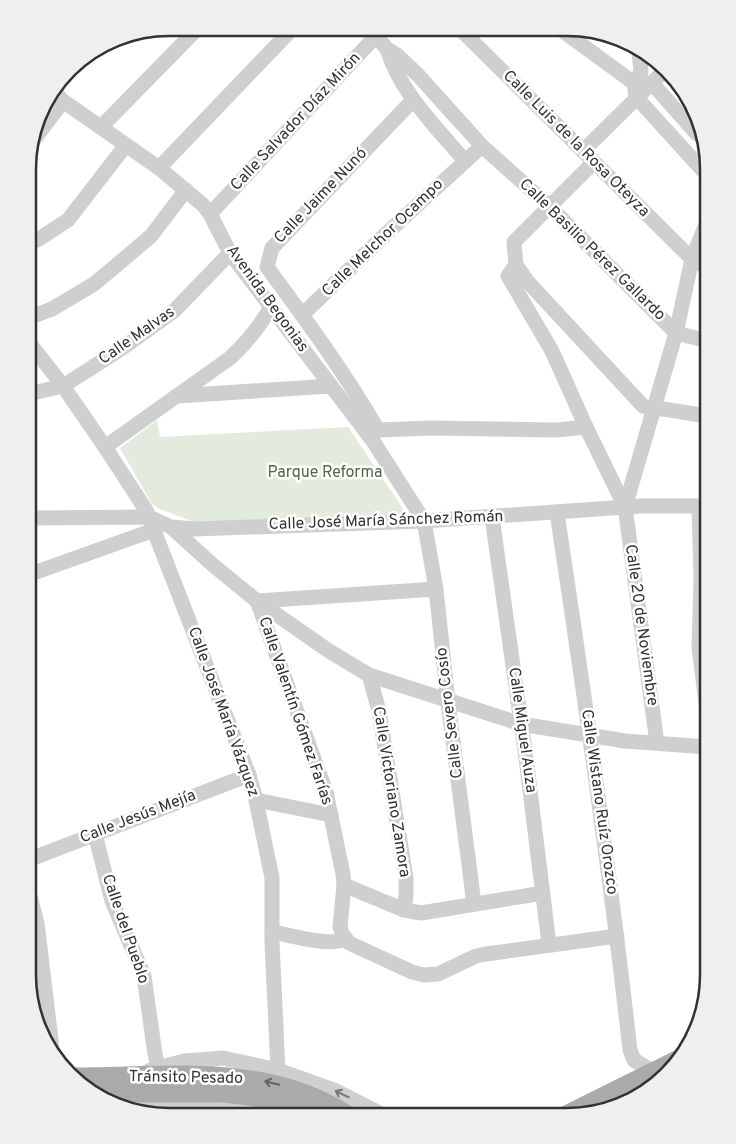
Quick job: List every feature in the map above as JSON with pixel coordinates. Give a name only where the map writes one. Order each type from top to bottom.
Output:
[{"type":"main road","points":[[586,1106],[654,1075]]},
{"type":"main road","name":"Tránsito Pesado","points":[[86,1078],[224,1093],[241,1086],[279,1085],[298,1091],[334,1108]]},
{"type":"main road","name":"Tránsito Pesado","points":[[105,1091],[136,1084]]},
{"type":"main road","points":[[241,1086],[293,1108]]},
{"type":"street","points":[[101,127],[190,36]]},
{"type":"street","points":[[159,168],[284,36]]},
{"type":"street","name":"Calle Salvador Díaz Mirón","points":[[210,214],[370,36]]},
{"type":"street","name":"Calle Basilio Pérez Gallardo","points":[[378,36],[413,100],[464,161]]},
{"type":"street","name":"Calle Luis de la Rosa Oteyza","points":[[467,36],[692,259],[700,263]]},
{"type":"street","points":[[578,37],[635,90],[700,166]]},
{"type":"street","name":"Calle Basilio Pérez Gallardo","points":[[387,49],[397,55],[418,75],[482,146],[549,206],[676,333],[700,338]]},
{"type":"street","points":[[640,58],[641,72],[635,90],[588,156],[549,206],[514,242],[516,265],[528,282],[644,406],[653,409],[700,415]]},
{"type":"street","points":[[635,90],[652,83],[660,75]]},
{"type":"street","points":[[652,83],[693,126]]},
{"type":"street","name":"Avenida Begonias","points":[[58,96],[159,168],[186,190],[210,214],[230,254],[331,386],[375,436],[424,521]]},
{"type":"street","name":"Calle Jaime Nunó","points":[[306,320],[267,267],[272,248],[413,100]]},
{"type":"street","points":[[36,240],[68,220],[126,145]]},
{"type":"street","points":[[464,161],[482,146]]},
{"type":"street","name":"Calle Melchor Ocampo","points":[[294,338],[306,320],[388,232],[464,161]]},
{"type":"street","points":[[36,315],[52,309],[94,284],[118,264],[151,236],[186,190]]},
{"type":"street","points":[[625,507],[676,333],[692,259],[700,239]]},
{"type":"street","name":"Calle Malvas","points":[[36,392],[63,386],[124,347],[174,311],[230,254]]},
{"type":"street","points":[[516,265],[508,276],[552,351],[625,507]]},
{"type":"street","points":[[105,446],[230,358],[262,322],[271,307]]},
{"type":"street","points":[[306,320],[360,399],[375,436],[431,428],[557,430],[586,427]]},
{"type":"street","name":"Calle José María Vázquez","points":[[36,351],[105,446],[147,514],[249,775],[272,878],[272,932],[278,1070]]},
{"type":"street","points":[[177,396],[331,386]]},
{"type":"street","name":"Calle José María Sánchez Román","points":[[147,514],[171,527],[195,529],[424,521],[625,507],[700,506]]},
{"type":"street","name":"Calle 20 de Noviembre","points":[[625,507],[657,743]]},
{"type":"street","name":"Calle Wistano Ruíz Orozco","points":[[557,513],[590,735],[630,1050],[634,1060],[655,1074]]},
{"type":"street","points":[[36,518],[147,514]]},
{"type":"street","points":[[36,571],[147,514]]},
{"type":"street","name":"Calle Miguel Auza","points":[[492,517],[549,944]]},
{"type":"street","name":"Calle Severo Cosío","points":[[424,521],[436,589],[448,702],[474,904]]},
{"type":"street","points":[[171,527],[214,566],[257,601],[369,675],[521,724],[625,741],[699,746]]},
{"type":"street","points":[[257,601],[436,589]]},
{"type":"street","name":"Calle Valentín Gómez Farías","points":[[257,601],[326,792],[344,885],[340,926],[345,939]]},
{"type":"street","points":[[699,633],[699,651]]},
{"type":"street","name":"Calle Victoriano Zamora","points":[[369,675],[379,711],[406,878],[404,910]]},
{"type":"street","name":"Calle Jesús Mejía","points":[[36,857],[249,775]]},
{"type":"street","points":[[256,800],[331,815]]},
{"type":"street","name":"Calle del Pueblo","points":[[95,834],[112,901],[144,976],[157,1060]]},
{"type":"street","points":[[344,885],[404,910],[421,913],[543,893]]},
{"type":"street","points":[[36,919],[51,1035]]},
{"type":"street","points":[[272,932],[330,942],[345,939],[412,972],[424,975],[438,974],[481,955],[617,936]]},
{"type":"street","points":[[232,1108],[155,1102],[136,1084],[151,1070],[157,1060],[184,1061],[222,1058],[278,1070],[334,1090],[369,1108]]},
{"type":"green space","name":"Parque Reforma","points":[[157,420],[160,437],[348,427],[408,516],[195,522],[162,510],[152,504],[120,448]]}]
